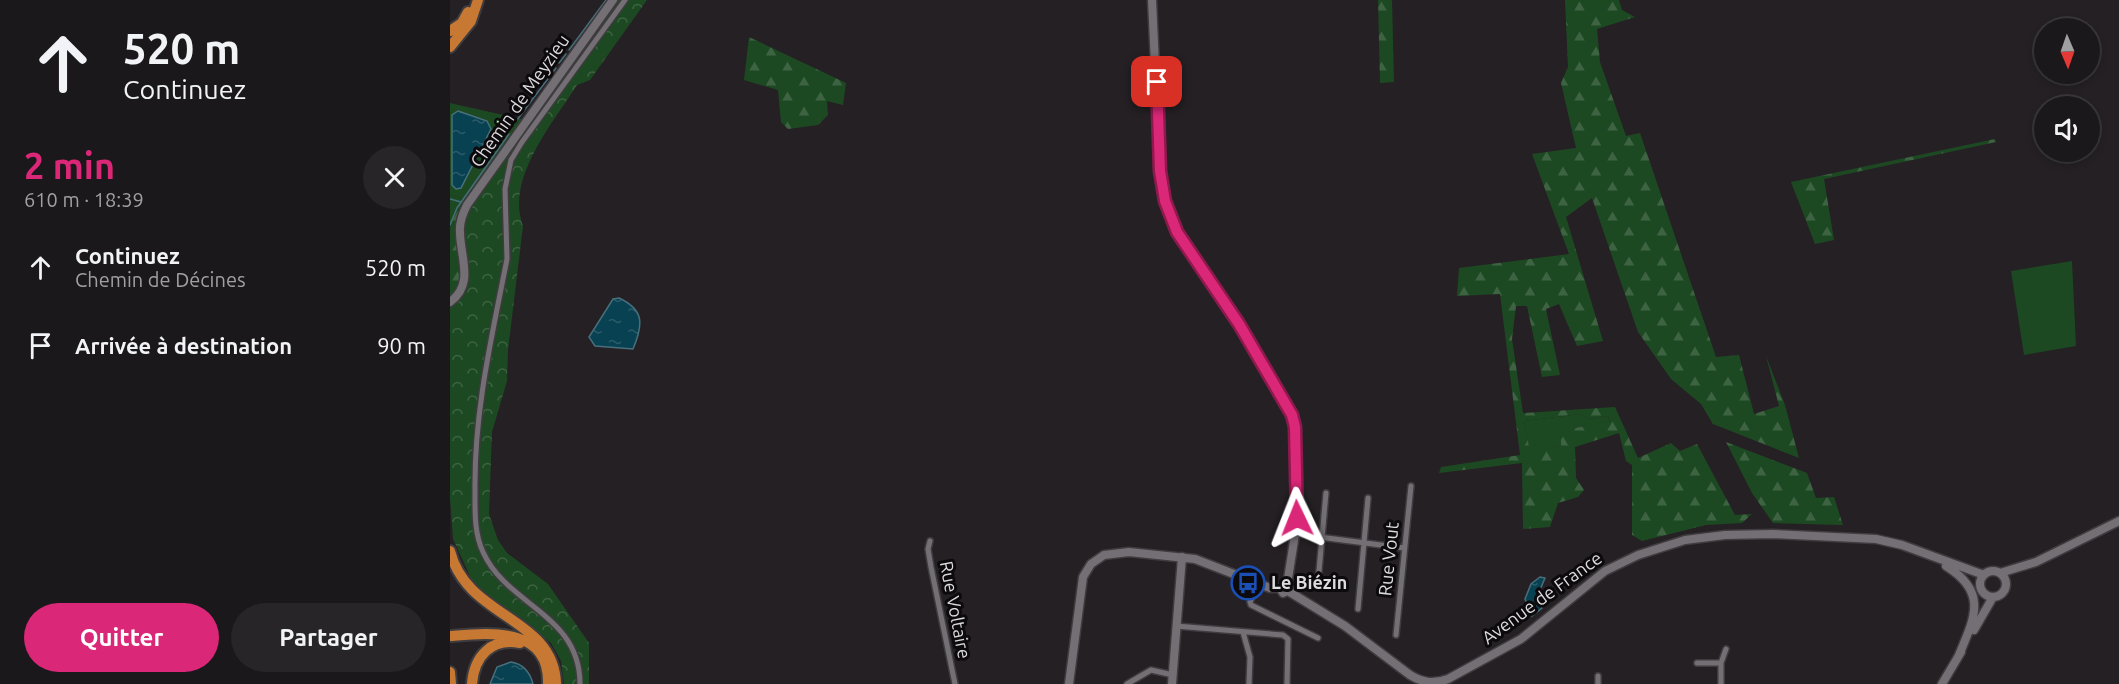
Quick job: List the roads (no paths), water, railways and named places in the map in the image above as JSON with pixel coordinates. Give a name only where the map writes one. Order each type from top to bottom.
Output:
[{"type":"highway","points":[[450,32],[464,20],[471,0]]},
{"type":"highway","points":[[450,47],[471,21],[478,0]]},
{"type":"highway","points":[[450,551],[456,570],[466,586],[479,599],[533,635],[544,653],[548,684]]},
{"type":"highway","points":[[455,634],[514,636],[534,646],[552,660],[556,684]]},
{"type":"highway","points":[[472,684],[477,660],[496,644],[517,642],[544,653]]},
{"type":"highway","points":[[450,672],[451,684]]},
{"type":"street","name":"Chemin de Meyzieu","points":[[450,302],[458,295],[465,279],[459,231],[467,205],[613,0]]},
{"type":"street","points":[[580,684],[579,665],[565,635],[497,573],[483,553],[476,527],[475,448],[480,401],[507,259],[508,238],[504,201],[507,171],[522,141],[626,0]]},
{"type":"street","points":[[1152,0],[1160,152],[1165,201],[1177,232],[1239,324],[1292,415],[1295,427],[1296,534],[1285,588]]},
{"type":"street","name":"Rue Vout","points":[[1396,635],[1412,486]]},
{"type":"street","points":[[1318,582],[1326,493]]},
{"type":"street","points":[[1358,609],[1368,498]]},
{"type":"street","points":[[1965,645],[1977,619],[1983,593],[1982,579],[1994,571],[2001,573],[2036,562],[2119,521]]},
{"type":"street","points":[[1296,534],[1404,548]]},
{"type":"street","name":"Avenue de France","points":[[1069,684],[1079,592],[1083,577],[1091,564],[1104,555],[1116,552],[1182,557],[1209,563],[1258,583],[1285,588],[1345,626],[1410,675],[1427,682],[1442,683],[1521,639],[1605,571],[1660,546],[1693,538],[1735,534],[1829,535],[1885,540],[1948,563],[1982,579]]},
{"type":"street","points":[[1885,540],[1944,566],[1968,584],[1975,608],[1959,656]]},
{"type":"street","name":"Rue Voltaire","points":[[930,541],[928,549],[931,567],[955,684]]},
{"type":"street","points":[[1127,684],[1151,670],[1173,680],[1182,557]]},
{"type":"street","points":[[1942,684],[1993,597],[2004,591],[2006,584],[2036,562]]},
{"type":"street","points":[[2001,573],[2006,584]]},
{"type":"street","points":[[1258,583],[1251,605],[1318,638]]},
{"type":"street","points":[[1983,593],[1993,597]]},
{"type":"street","points":[[1176,626],[1283,635],[1288,639],[1287,684]]},
{"type":"street","points":[[1243,632],[1250,657],[1249,684]]},
{"type":"street","points":[[1721,684],[1721,663],[1726,649]]},
{"type":"street","points":[[1697,663],[1721,663]]},
{"type":"street","points":[[1598,676],[1598,684]]},
{"type":"water","points":[[458,111],[487,121],[491,129],[461,188],[456,189],[452,185],[452,115]]},
{"type":"water","points":[[619,298],[634,308],[640,319],[639,333],[633,349],[595,346],[589,337],[613,299]]},
{"type":"water","points":[[1540,577],[1545,578],[1537,597],[1542,608],[1532,616],[1525,599],[1531,584]]},
{"type":"water","points":[[511,662],[525,669],[533,684],[490,684],[497,667]]},
{"type":"waterway","points":[[569,50],[606,0]]},
{"type":"waterway","points":[[559,63],[566,54]]},
{"type":"waterway","points":[[517,120],[556,68]]},
{"type":"waterway","points":[[450,225],[457,208],[509,134]]},
{"type":"waterway","points":[[450,199],[461,202]]},
{"type":"place","name":"Le Biézin","points":[[1248,583]]}]
